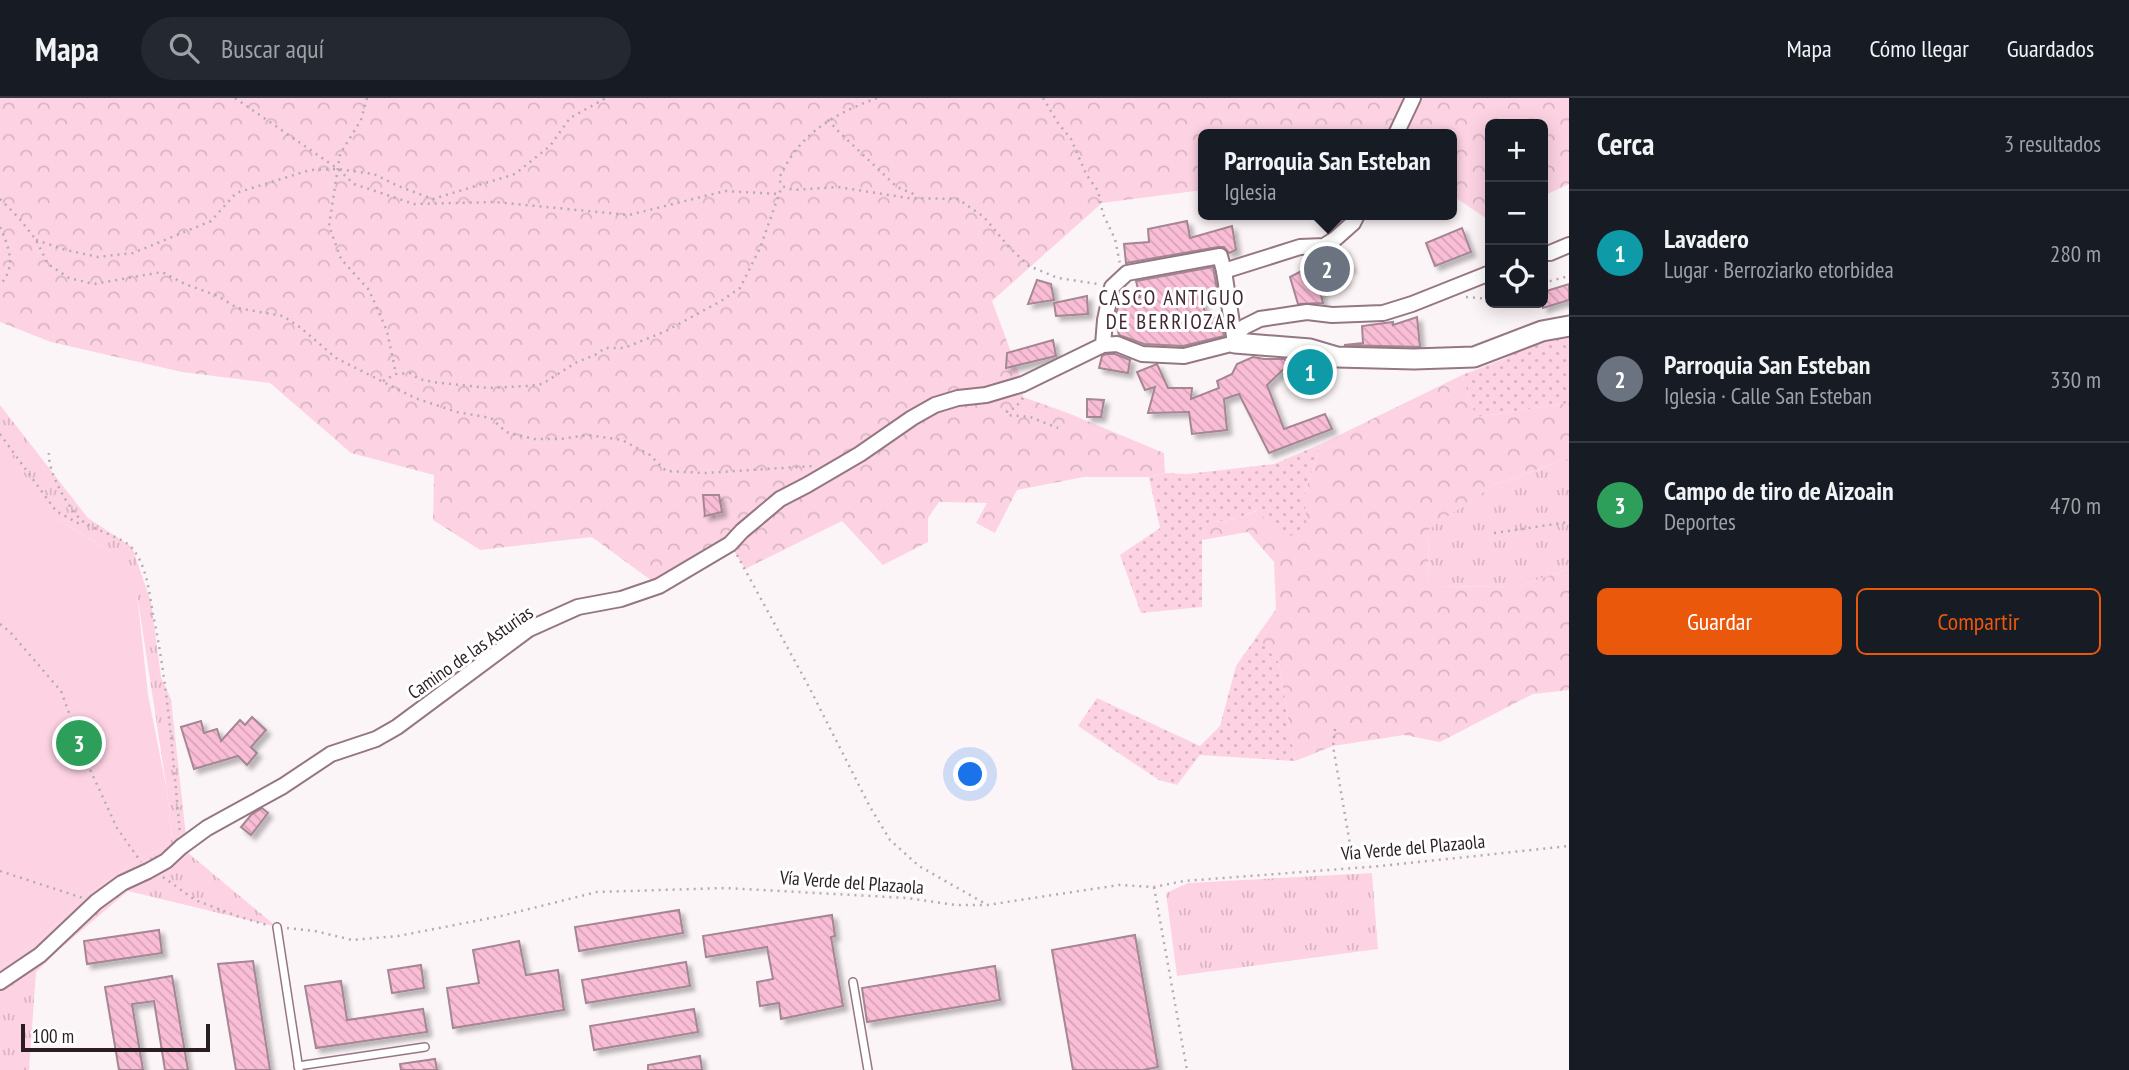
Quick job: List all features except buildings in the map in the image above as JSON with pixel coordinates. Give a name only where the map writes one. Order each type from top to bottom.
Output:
[{"type":"street","points":[[1398,129],[1413,98]]},
{"type":"street","points":[[1224,271],[1300,247],[1324,246],[1354,220]]},
{"type":"street","points":[[1548,253],[1569,245]]},
{"type":"street","points":[[1235,339],[1220,256],[1127,273],[1112,286],[1103,345],[1116,344],[1142,354],[1184,356],[1235,339],[1310,349],[1337,357],[1474,357],[1542,331],[1569,326]]},
{"type":"street","points":[[1235,339],[1244,327],[1260,319],[1307,312],[1332,315],[1383,313],[1485,275]]},
{"type":"street","name":"Camino de las Asturias","points":[[0,982],[40,955],[96,902],[122,883],[148,872],[181,846],[231,814],[284,786],[331,754],[376,739],[397,727],[529,629],[578,607],[621,599],[659,586],[730,544],[780,499],[860,454],[935,405],[958,398],[986,395],[1023,384],[1103,345]]},
{"type":"lane","points":[[277,927],[298,1068],[425,1047]]},
{"type":"lane","points":[[853,982],[868,1070]]},
{"type":"path","points":[[234,98],[338,169],[354,184],[414,204],[495,202],[629,215],[724,191],[779,194]]},
{"type":"path","points":[[368,98],[361,120],[340,154],[329,226],[341,259],[369,290],[387,331],[396,374]]},
{"type":"path","points":[[36,240],[98,257],[133,253],[211,221],[236,193],[310,170],[338,169],[374,174],[433,199],[514,174],[550,146],[570,118],[606,98]]},
{"type":"path","points":[[383,381],[396,374],[410,373],[419,379],[433,382],[488,388],[542,384],[605,348],[624,348],[666,331],[721,301],[740,288],[760,247],[782,186],[779,179],[787,160],[823,122],[877,98]]},
{"type":"path","points":[[1043,98],[1071,138],[1086,174],[1098,191],[1103,214],[1115,239],[1120,265],[1127,273]]},
{"type":"path","points":[[828,120],[897,187],[922,198]]},
{"type":"path","points":[[782,186],[793,190],[838,187],[922,198],[958,199],[984,217],[1029,266],[1058,278],[1112,286]]},
{"type":"path","points":[[0,199],[36,240],[48,264],[69,278],[94,284],[162,272],[218,296],[237,308],[283,316],[336,358],[415,398],[457,412],[491,418],[506,432],[534,439],[588,435],[622,440],[650,455],[666,471],[705,473],[821,465]]},
{"type":"path","points":[[0,227],[10,257],[8,276],[0,285]]},
{"type":"path","points":[[1548,282],[1569,276]]},
{"type":"path","points":[[1023,384],[1023,397],[1015,408],[1007,411],[1007,415],[1030,417],[1058,428]]},
{"type":"path","points":[[0,434],[56,511],[78,523],[83,522]]},
{"type":"path","points":[[49,453],[49,462],[65,499],[83,522],[132,547],[146,576],[169,719],[181,846]]},
{"type":"path","points":[[1494,533],[1569,523]]},
{"type":"path","points":[[730,544],[760,595],[870,807],[890,840],[919,866],[987,905]]},
{"type":"path","points":[[0,624],[61,691],[88,765],[117,828],[148,872]]},
{"type":"path","points":[[1335,729],[1333,746],[1354,866]]},
{"type":"path","name":"Vía Verde del Plazaola","points":[[148,872],[166,879],[195,900],[237,916],[277,927],[315,931],[352,940],[398,936],[501,916],[597,892],[726,888],[987,905],[1119,885],[1154,887],[1184,881],[1381,866],[1569,846]]},
{"type":"path","points":[[0,871],[96,902]]},
{"type":"path","points":[[1154,887],[1187,1070]]},
{"type":"green space","points":[[0,98],[1569,98],[1569,184],[1548,194],[1548,119],[1485,119],[1484,217],[1457,199],[1457,129],[1198,129],[1198,191],[1102,203],[992,301],[1023,384],[1023,397],[1164,453],[1165,473],[1149,477],[1084,477],[1017,490],[995,533],[976,523],[987,503],[939,502],[928,518],[928,542],[883,565],[842,521],[745,569],[730,544],[652,581],[592,537],[480,550],[433,520],[434,475],[351,453],[270,383],[182,372],[51,342],[0,322]]},
{"type":"green space","points":[[1569,337],[1569,403],[1476,417],[1462,375],[1506,358],[1518,347]]},
{"type":"green space","points":[[1462,375],[1476,417],[1569,403],[1569,458],[1494,485],[1428,530],[1429,586],[1516,587],[1569,569],[1569,690],[1533,694],[1440,742],[1404,735],[1333,746],[1295,761],[1279,663],[1257,636],[1276,609],[1274,562],[1248,532],[1202,540],[1206,523],[1236,519],[1258,510],[1284,538],[1304,495],[1321,444]]},
{"type":"green space","points":[[0,405],[88,518],[132,547],[151,602],[161,677],[171,699],[186,836],[181,847],[277,927],[128,891],[36,972],[29,1070],[0,1070],[0,968],[45,935],[82,898],[139,859],[163,848],[172,838],[137,594],[113,553],[58,520],[43,503],[0,438]]},
{"type":"green space","points":[[0,437],[26,478],[58,520],[113,553],[127,569],[137,594],[148,695],[167,791],[172,838],[163,848],[139,859],[82,898],[45,935],[0,968]]},
{"type":"green space","points":[[1321,444],[1304,495],[1307,530],[1284,538],[1257,510],[1236,519],[1206,523],[1202,540],[1202,607],[1141,613],[1120,555],[1160,528],[1149,477],[1165,473],[1187,474],[1274,464]]},
{"type":"green space","points":[[1569,458],[1569,569],[1516,587],[1429,586],[1428,529],[1494,485]]},
{"type":"green space","points":[[1257,636],[1279,663],[1295,761],[1200,755],[1177,785],[1159,780],[1078,726],[1097,698],[1200,746],[1220,726],[1236,666]]},
{"type":"green space","points":[[1372,873],[1378,949],[1177,976],[1166,893],[1188,883]]},
{"type":"place","name":"Parroquia San Esteban","points":[[1327,269]]},
{"type":"place","name":"Lavadero","points":[[1310,372]]},
{"type":"place","name":"Campo de tiro de Aizoain","points":[[79,743]]},
{"type":"district","name":"CASCO ANTIGUO DE BERRIOZAR","points":[[1172,310]]}]
